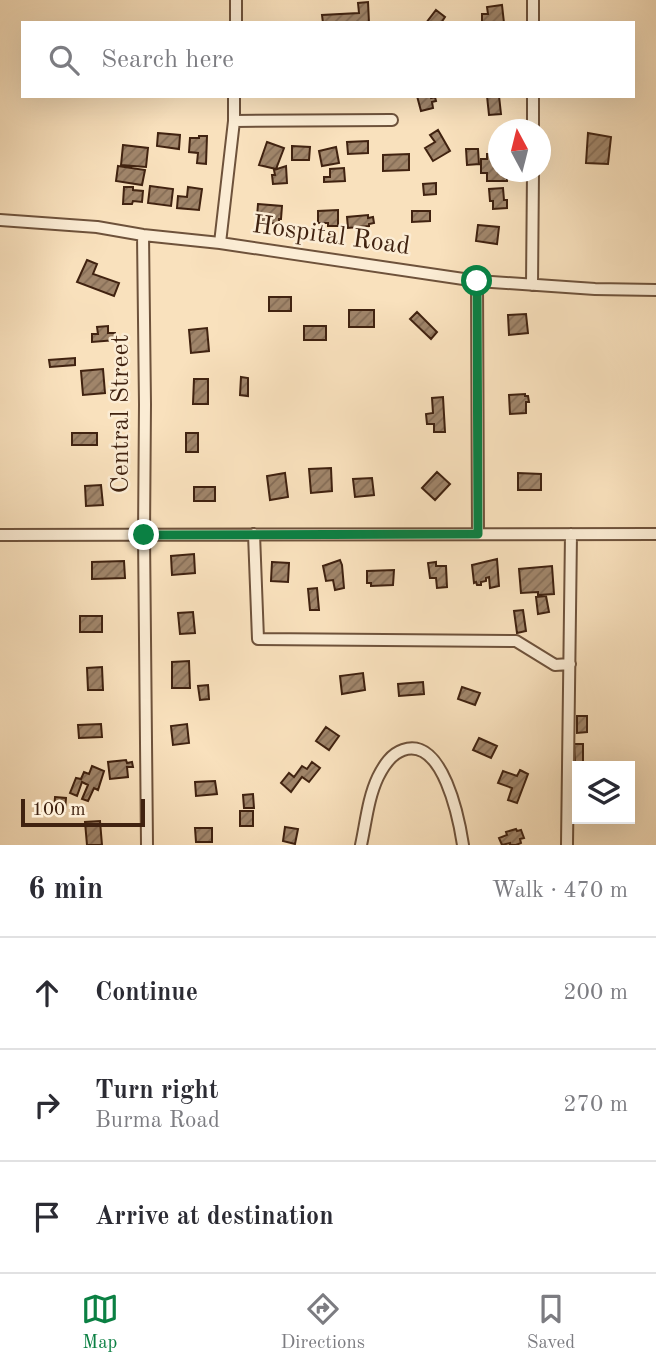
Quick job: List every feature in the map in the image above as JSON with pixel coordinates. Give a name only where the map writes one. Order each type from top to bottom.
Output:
[{"type":"street","points":[[236,0],[236,21]]},
{"type":"street","points":[[533,0],[533,21]]},
{"type":"street","points":[[220,243],[234,121],[234,98]]},
{"type":"street","points":[[533,98],[533,119]]},
{"type":"street","points":[[234,121],[392,120]]},
{"type":"street","points":[[532,285],[533,182]]},
{"type":"street","name":"Hospital Road","points":[[0,220],[97,227],[477,281],[656,290]]},
{"type":"street","name":"Central Street","points":[[143,235],[147,845]]},
{"type":"street","points":[[477,281],[478,534]]},
{"type":"street","points":[[254,534],[258,639],[516,641],[555,665],[570,664]]},
{"type":"street","points":[[567,845],[571,534]]},
{"type":"street","points":[[0,535],[656,534]]},
{"type":"street","points":[[361,845],[378,776],[396,753],[409,748],[425,753],[433,759],[441,772],[455,805],[463,845]]},
{"type":"building","points":[[368,2],[369,21],[323,21],[322,15],[359,13],[358,3]]},
{"type":"building","points":[[502,5],[504,21],[482,21],[482,14],[488,14],[487,7]]},
{"type":"building","points":[[436,10],[445,17],[442,21],[428,21]]},
{"type":"building","points":[[418,98],[435,98],[436,101],[432,102],[433,108],[421,111]]},
{"type":"building","points":[[487,98],[499,98],[501,114],[489,115]]},
{"type":"building","points":[[438,130],[450,151],[433,161],[425,148],[435,142],[430,135]]},
{"type":"building","points":[[158,133],[180,135],[179,149],[157,146]]},
{"type":"building","points":[[588,133],[611,137],[608,164],[586,163]]},
{"type":"building","points":[[207,136],[206,164],[197,163],[198,153],[189,152],[190,138]]},
{"type":"building","points":[[368,141],[368,153],[348,154],[347,142]]},
{"type":"building","points":[[267,142],[284,148],[276,169],[259,165]]},
{"type":"building","points":[[123,145],[148,148],[146,167],[121,165]]},
{"type":"building","points":[[292,146],[310,147],[309,160],[292,160]]},
{"type":"building","points":[[336,147],[339,163],[322,166],[319,151]]},
{"type":"building","points":[[466,149],[478,149],[479,164],[467,165]]},
{"type":"building","points":[[409,154],[409,170],[383,171],[383,155]]},
{"type":"building","points":[[488,154],[488,181],[487,173],[481,173],[481,159],[487,159]]},
{"type":"building","points":[[118,166],[145,170],[142,185],[116,181]]},
{"type":"building","points":[[286,166],[287,183],[273,184],[274,170]]},
{"type":"building","points":[[344,168],[345,181],[324,182],[324,177],[330,177],[330,169]]},
{"type":"building","points":[[436,183],[436,194],[424,195],[423,184]]},
{"type":"building","points":[[150,186],[173,189],[171,206],[148,203]]},
{"type":"building","points":[[124,187],[143,191],[142,202],[123,204]]},
{"type":"building","points":[[188,187],[202,189],[199,210],[177,208],[178,196],[187,197]]},
{"type":"building","points":[[503,188],[507,208],[493,209],[489,189]]},
{"type":"building","points":[[258,204],[282,206],[279,224],[261,222],[262,217],[257,217]]},
{"type":"building","points":[[338,210],[338,226],[318,223],[318,211]]},
{"type":"building","points":[[412,211],[430,211],[430,221],[412,222]]},
{"type":"building","points":[[368,215],[368,218],[373,217],[374,223],[348,228],[347,217]]},
{"type":"building","points":[[478,225],[499,227],[497,244],[476,241]]},
{"type":"building","points":[[87,260],[97,264],[93,274],[119,283],[114,296],[77,282]]},
{"type":"building","points":[[269,297],[291,297],[291,311],[269,311]]},
{"type":"building","points":[[349,310],[374,310],[374,327],[349,327]]},
{"type":"building","points":[[417,312],[437,332],[431,339],[410,319]]},
{"type":"building","points":[[526,314],[528,333],[509,335],[508,315]]},
{"type":"building","points":[[108,326],[108,333],[115,333],[116,340],[92,342],[92,334],[98,334],[97,327]]},
{"type":"building","points":[[304,326],[326,326],[326,340],[304,340]]},
{"type":"building","points":[[207,328],[209,351],[191,353],[189,330]]},
{"type":"building","points":[[75,358],[75,365],[50,367],[49,360]]},
{"type":"building","points":[[103,369],[105,393],[83,395],[81,371]]},
{"type":"building","points":[[241,377],[248,378],[248,396],[240,395]]},
{"type":"building","points":[[194,379],[208,379],[208,404],[193,404]]},
{"type":"building","points":[[525,394],[529,402],[526,402],[526,413],[510,414],[509,395]]},
{"type":"building","points":[[443,397],[445,432],[434,432],[434,424],[427,424],[426,414],[433,413],[432,398]]},
{"type":"building","points":[[72,433],[97,433],[97,445],[72,445]]},
{"type":"building","points":[[186,433],[198,433],[198,452],[186,452]]},
{"type":"building","points":[[331,468],[332,491],[311,493],[309,469]]},
{"type":"building","points":[[437,472],[450,484],[435,500],[422,488]]},
{"type":"building","points":[[285,473],[288,497],[270,500],[267,476]]},
{"type":"building","points":[[518,473],[541,474],[541,490],[518,490]]},
{"type":"building","points":[[372,478],[374,495],[355,497],[353,479]]},
{"type":"building","points":[[101,485],[103,505],[86,506],[85,486]]},
{"type":"building","points":[[194,487],[215,487],[215,501],[194,501]]},
{"type":"building","points":[[194,554],[195,573],[172,575],[171,556]]},
{"type":"building","points":[[497,559],[499,586],[490,588],[489,577],[481,582],[481,585],[474,583],[472,565]]},
{"type":"building","points":[[340,560],[344,588],[335,590],[333,580],[326,581],[323,566]]},
{"type":"building","points":[[124,561],[125,578],[92,579],[92,562]]},
{"type":"building","points":[[272,562],[289,563],[288,582],[271,581]]},
{"type":"building","points":[[436,562],[436,566],[446,566],[447,587],[437,588],[436,578],[430,578],[428,563]]},
{"type":"building","points":[[552,566],[554,594],[521,593],[519,569]]},
{"type":"building","points":[[394,570],[393,585],[371,586],[371,583],[367,583],[367,571]]},
{"type":"building","points":[[317,588],[319,610],[310,610],[308,589]]},
{"type":"building","points":[[546,596],[549,612],[538,614],[536,597]]},
{"type":"building","points":[[523,610],[526,631],[517,633],[514,611]]},
{"type":"building","points":[[193,612],[195,633],[180,634],[178,613]]},
{"type":"building","points":[[80,616],[102,616],[102,632],[80,632]]},
{"type":"building","points":[[189,661],[190,688],[172,688],[172,662]]},
{"type":"building","points":[[102,667],[103,690],[88,690],[87,668]]},
{"type":"building","points":[[363,673],[365,690],[342,694],[340,676]]},
{"type":"building","points":[[423,682],[424,694],[399,696],[398,684]]},
{"type":"building","points":[[208,685],[209,699],[200,700],[198,686]]},
{"type":"building","points":[[462,687],[480,693],[475,705],[458,699]]},
{"type":"building","points":[[577,716],[587,716],[587,732],[577,733]]},
{"type":"building","points":[[101,724],[102,737],[79,738],[78,725]]},
{"type":"building","points":[[187,724],[189,743],[173,745],[171,726]]},
{"type":"building","points":[[326,727],[339,736],[329,750],[316,741]]},
{"type":"building","points":[[479,738],[497,746],[491,758],[473,750]]},
{"type":"building","points":[[574,744],[583,744],[583,761],[575,761]]},
{"type":"building","points":[[126,760],[127,763],[132,762],[133,767],[127,767],[128,777],[110,779],[108,762]]},
{"type":"building","points":[[312,762],[320,768],[309,782],[302,777],[291,792],[281,783],[289,773],[294,777],[302,766],[307,769]]},
{"type":"building","points":[[92,766],[104,771],[98,790],[94,788],[88,801],[82,799],[88,785],[82,782],[77,796],[70,793],[76,778],[81,779],[84,772],[89,774]]},
{"type":"building","points":[[520,770],[528,774],[517,803],[508,800],[512,788],[498,783],[503,771],[517,776]]},
{"type":"building","points":[[215,781],[217,794],[196,796],[195,782]]},
{"type":"building","points":[[253,794],[254,808],[244,808],[243,795]]},
{"type":"building","points":[[55,797],[66,798],[65,812],[54,812]]},
{"type":"building","points":[[240,811],[253,811],[253,826],[240,826]]},
{"type":"building","points":[[100,821],[102,845],[87,845],[85,822]]},
{"type":"building","points":[[285,827],[298,829],[295,844],[283,841]]},
{"type":"building","points":[[195,828],[212,828],[212,842],[196,842]]},
{"type":"building","points":[[516,829],[521,830],[524,838],[520,839],[521,843],[502,845],[499,838]]},
{"type":"route","points":[[144,535],[478,534],[477,281]]}]
